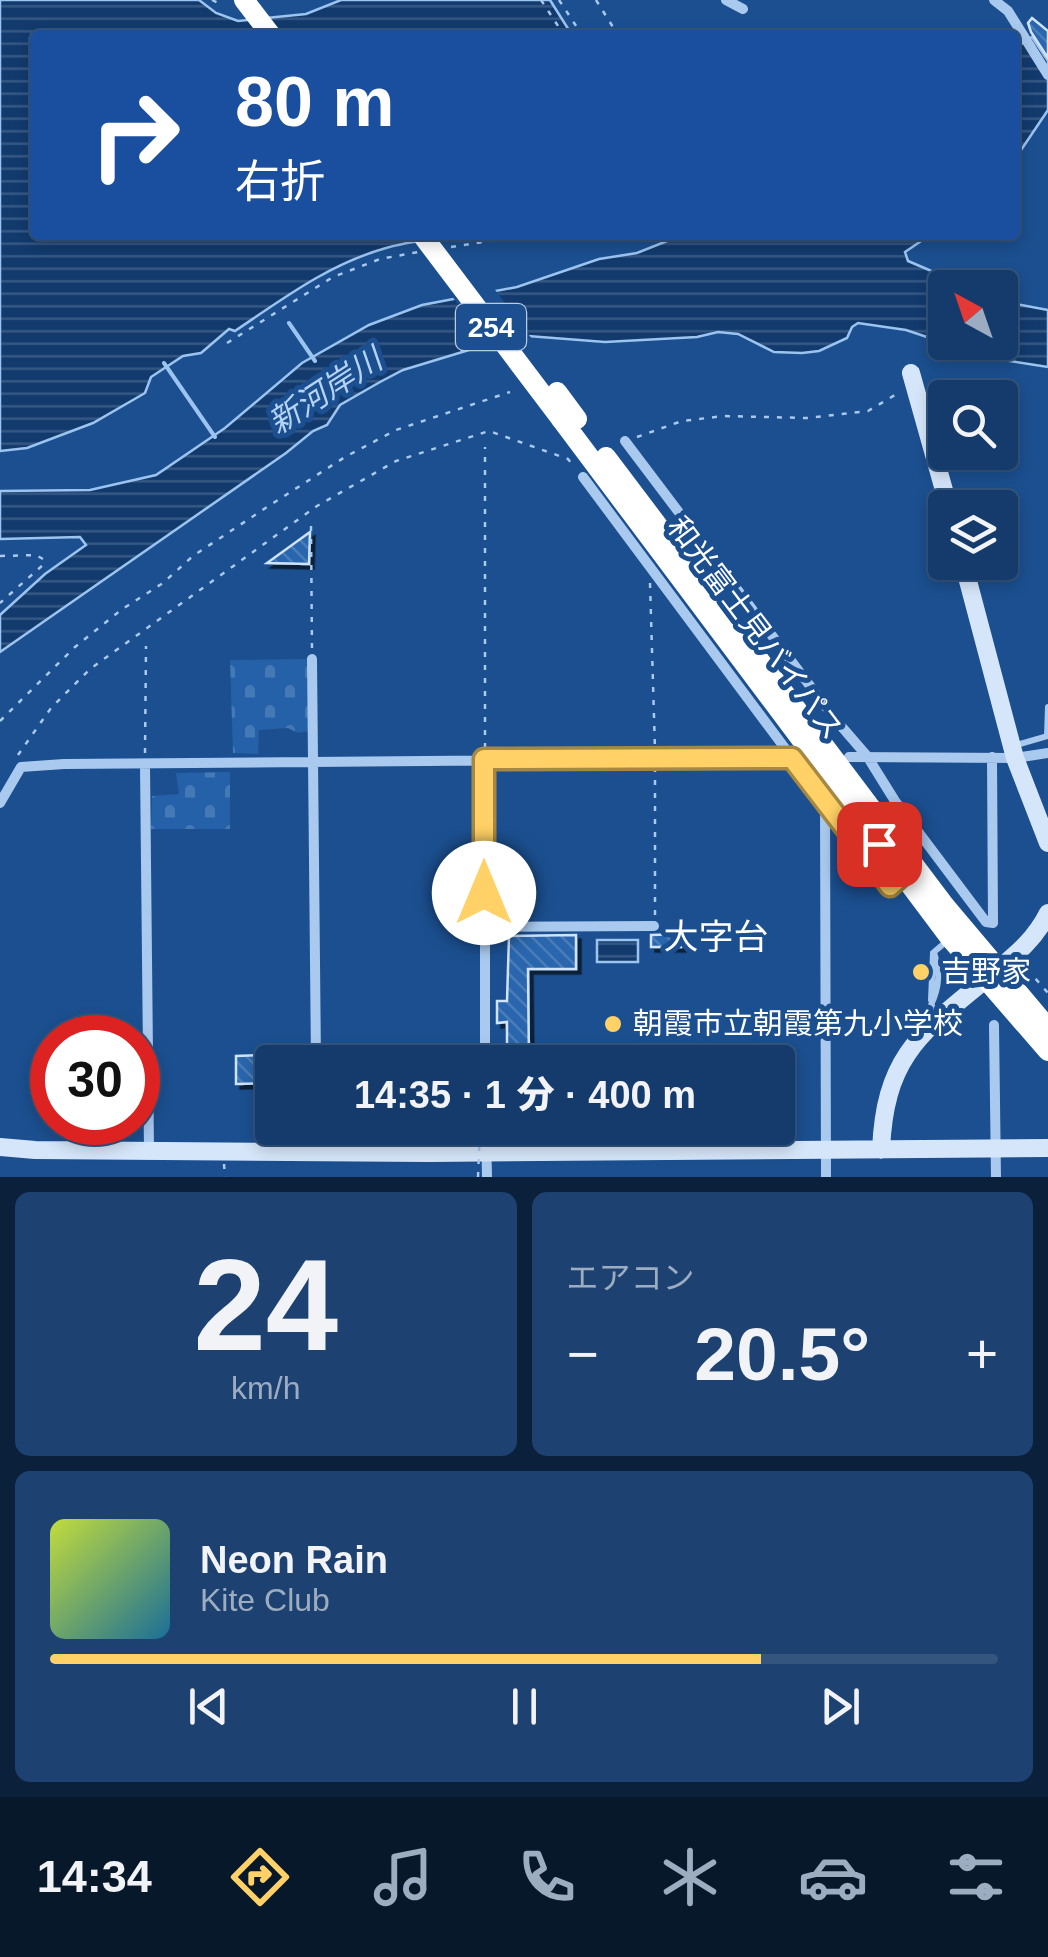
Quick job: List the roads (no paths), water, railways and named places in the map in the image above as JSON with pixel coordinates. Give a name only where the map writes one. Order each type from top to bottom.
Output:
[{"type":"highway","points":[[258,6],[269,30]]},
{"type":"highway","points":[[258,6],[283,30]]},
{"type":"highway","name":"和光富士見バイパス","points":[[429,243],[945,906],[1048,1051]]},
{"type":"highway","name":"和光富士見バイパス","points":[[569,419],[902,875],[942,945],[991,975],[1048,1028]]},
{"type":"street","points":[[726,0],[743,8]]},
{"type":"street","points":[[994,0],[1008,11],[1020,30]]},
{"type":"street","points":[[1020,30],[1048,75]]},
{"type":"street","points":[[912,377],[943,490]]},
{"type":"street","points":[[625,441],[823,704],[867,756],[895,801],[986,922],[993,923],[992,757]]},
{"type":"street","points":[[582,477],[890,886],[902,875]]},
{"type":"street","points":[[968,580],[1013,752],[1048,843]]},
{"type":"street","points":[[312,659],[316,1045]]},
{"type":"street","points":[[849,757],[1048,754]]},
{"type":"street","points":[[0,803],[21,767],[314,760],[792,758]]},
{"type":"street","points":[[484,759],[486,1045]]},
{"type":"street","points":[[145,765],[149,1151]]},
{"type":"street","points":[[825,802],[826,1177]]},
{"type":"street","points":[[881,1150],[884,1106],[896,1071],[936,1011],[991,975],[1034,938],[1048,914]]},
{"type":"street","points":[[483,927],[654,926]]},
{"type":"street","points":[[994,1025],[996,1177]]},
{"type":"street","points":[[316,1145],[316,1152]]},
{"type":"street","points":[[486,1145],[487,1177]]},
{"type":"street","points":[[0,1147],[487,1153],[1048,1148]]},
{"type":"lane","points":[[1013,752],[1048,736],[1048,706]]},
{"type":"lane","points":[[936,1011],[942,945]]},
{"type":"water","points":[[0,0],[199,0],[216,13],[238,21],[306,14],[341,0],[550,0],[569,30],[30,30],[30,240],[431,240],[397,245],[345,263],[235,331],[229,329],[201,353],[183,356],[151,377],[145,393],[93,423],[27,448],[0,451]]},
{"type":"water","points":[[1032,37],[1048,61],[1048,110],[1020,152],[1020,45]]},
{"type":"water","name":"新河岸川","points":[[670,240],[923,240],[905,252],[908,261],[929,270],[928,337],[858,323],[847,338],[819,351],[802,353],[774,352],[738,334],[718,332],[697,337],[605,342],[528,336],[403,370],[340,405],[327,425],[313,431],[0,652],[0,615],[45,574],[86,545],[80,537],[0,539],[0,491],[90,490],[156,475],[225,428],[302,363],[369,325],[422,305],[517,287],[599,259],[637,253]]},
{"type":"water","points":[[1018,304],[1048,310],[1048,367],[1003,360],[1018,360]]},
{"type":"water","points":[[597,940],[638,940],[638,962],[597,962]]},
{"type":"waterway","name":"新河岸川","points":[[289,323],[315,361]]},
{"type":"waterway","points":[[164,363],[215,437]]},
{"type":"place","name":"吉野家","points":[[921,972]]},
{"type":"place","name":"朝霞市立朝霞第九小学校","points":[[613,1024]]},
{"type":"district","name":"大字台","points":[[716,937]]}]
